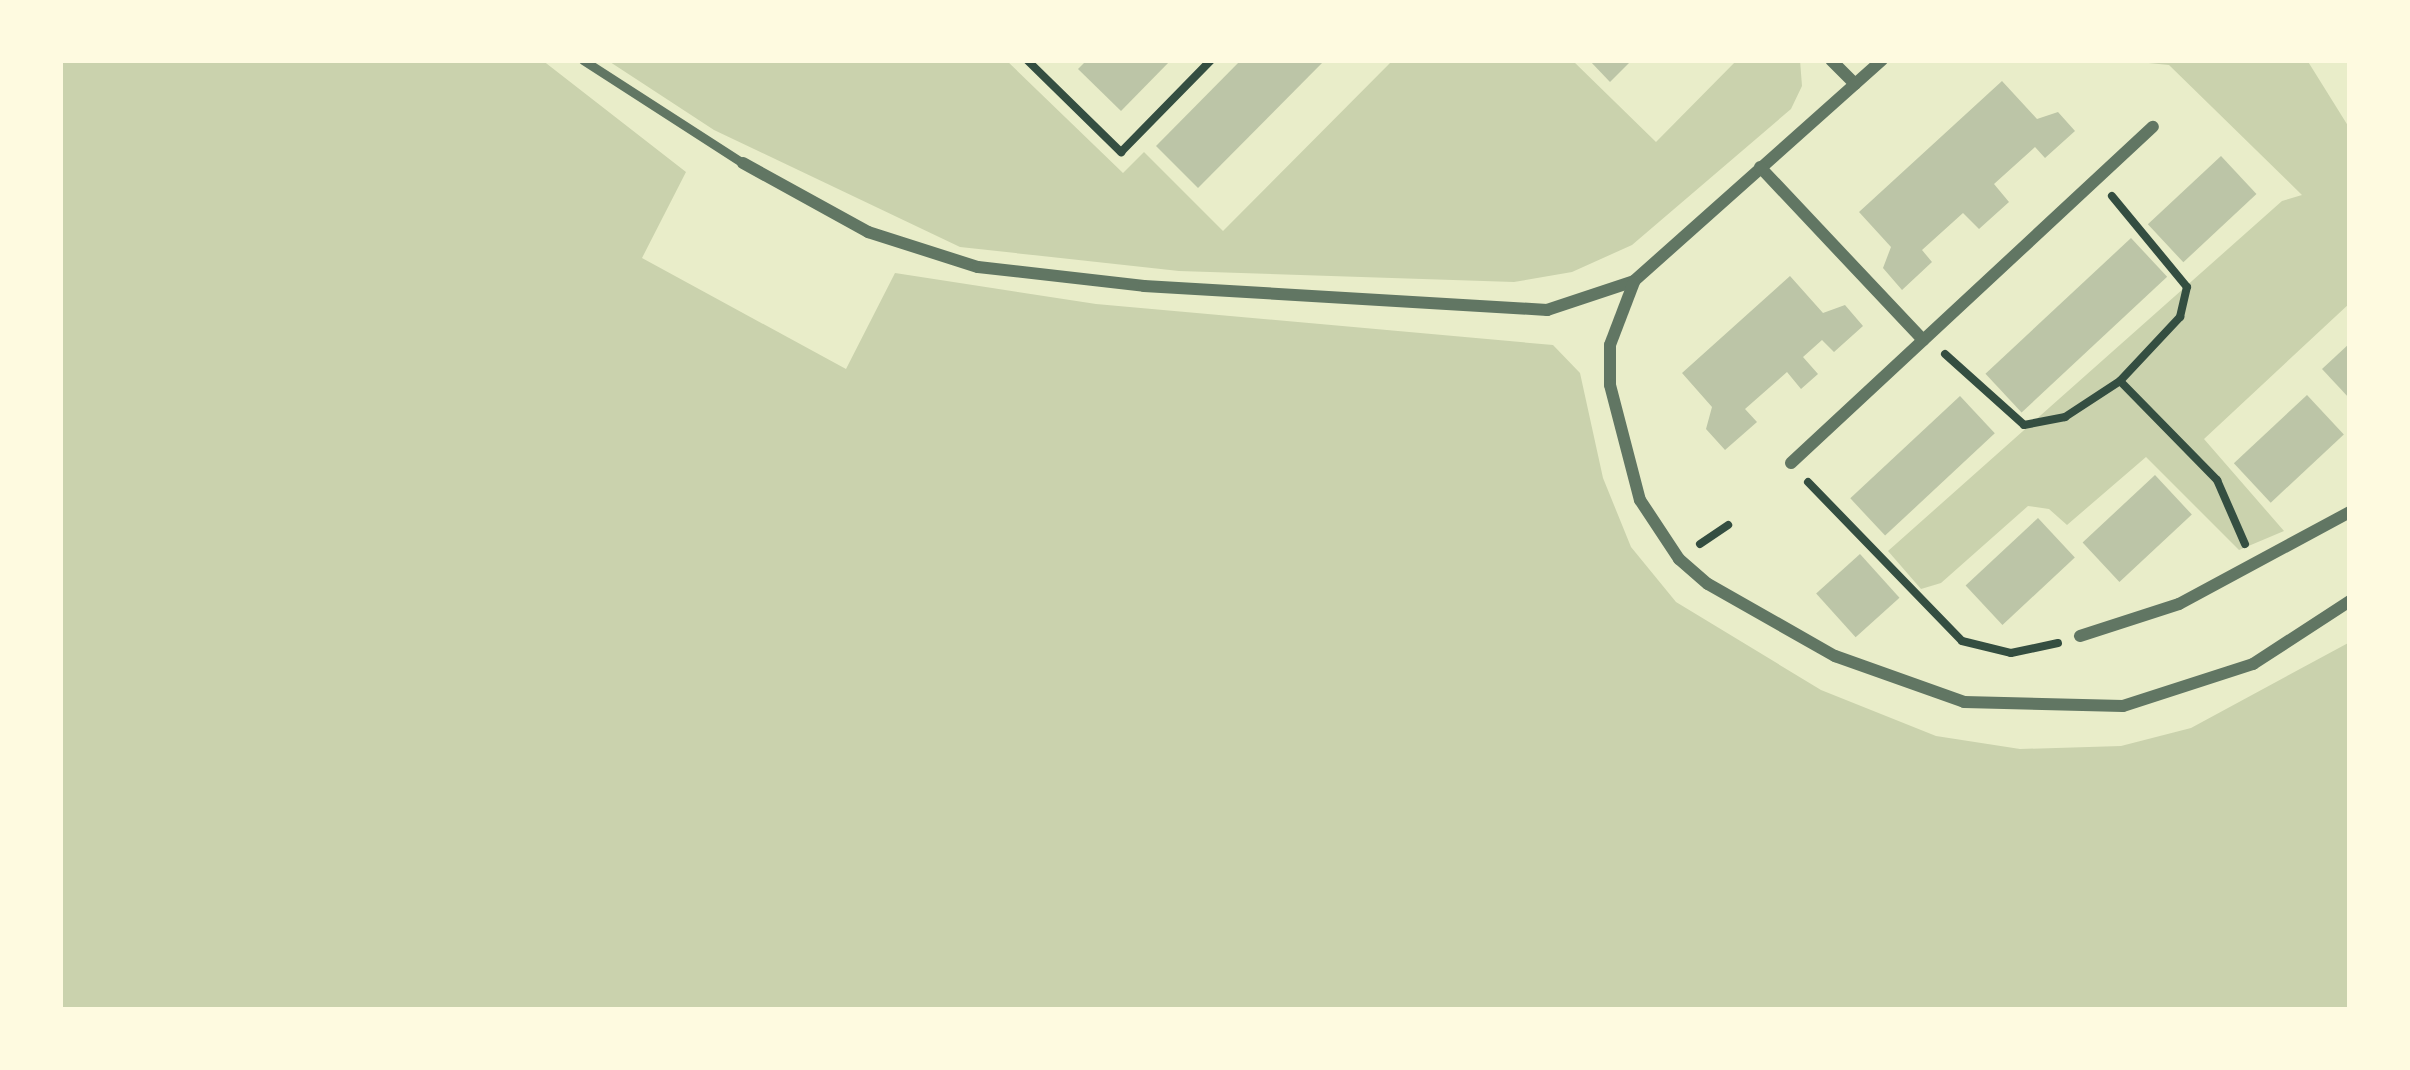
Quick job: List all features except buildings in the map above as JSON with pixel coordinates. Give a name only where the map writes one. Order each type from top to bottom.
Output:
[{"type":"street","points":[[1831,60],[1855,83]]},
{"type":"street","points":[[742,164],[915,251],[1044,278],[1508,311],[1579,304],[1634,281],[1882,60]]},
{"type":"street","points":[[1791,463],[2153,127]]},
{"type":"street","points":[[1760,166],[1925,338]]},
{"type":"street","points":[[1634,281],[1610,345],[1610,385],[1640,500],[1679,559],[1708,584],[1835,656],[1964,702],[2123,706],[2253,664],[2350,602]]},
{"type":"street","points":[[2080,636],[2158,612],[2254,567],[2350,512]]},
{"type":"lane","points":[[583,60],[742,164]]},
{"type":"path","points":[[1027,60],[1121,152],[1211,60]]},
{"type":"path","points":[[1925,338],[1991,403],[2024,425],[2065,417],[2120,381],[2180,317],[2187,287],[2097,179]]},
{"type":"path","points":[[2120,381],[2217,480],[2254,567]]},
{"type":"path","points":[[1791,463],[1962,641],[2011,653],[2080,636]]},
{"type":"green space","points":[[60,60],[542,60],[686,172],[642,258],[846,369],[895,273],[1096,304],[1553,345],[1580,373],[1603,478],[1631,547],[1676,602],[1821,690],[1936,736],[2020,749],[2121,746],[2191,728],[2350,642],[2350,1010],[60,1010]]},
{"type":"green space","points":[[607,60],[1006,60],[1123,173],[1144,152],[1223,231],[1393,60],[1572,60],[1656,142],[1737,60],[1800,60],[1802,86],[1791,109],[1632,245],[1572,272],[1514,282],[1179,271],[960,247],[714,130]]},
{"type":"green space","points":[[2118,60],[2307,60],[2350,129],[2350,303],[2204,439],[2284,531],[2239,550],[2146,457],[2067,525],[2049,509],[2028,506],[1941,583],[1921,589],[1888,551],[2282,201],[2302,195],[2169,65]]}]
